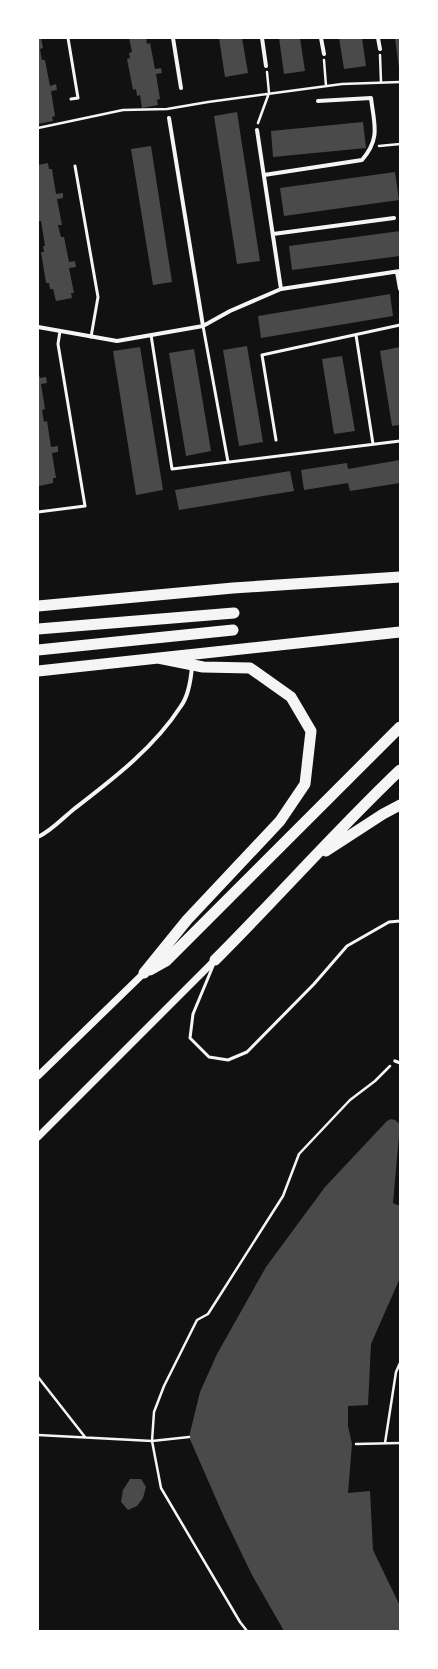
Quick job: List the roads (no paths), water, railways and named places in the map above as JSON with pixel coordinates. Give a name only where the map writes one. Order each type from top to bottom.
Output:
[{"type":"highway","points":[[38,606],[233,588],[400,577]]},
{"type":"highway","points":[[38,629],[234,613]]},
{"type":"highway","points":[[38,650],[233,630]]},
{"type":"highway","points":[[38,670],[400,632]]},
{"type":"highway","points":[[144,973],[187,920],[280,821],[305,784],[311,731],[291,697],[250,668],[203,667],[158,658]]},
{"type":"highway","points":[[144,973],[166,961],[400,727]]},
{"type":"highway","points":[[215,960],[356,813],[400,770]]},
{"type":"highway","points":[[311,861],[400,801]]},
{"type":"highway","points":[[382,814],[400,805]]},
{"type":"street","points":[[173,38],[181,88]]},
{"type":"street","points":[[262,38],[266,66]]},
{"type":"street","points":[[321,38],[324,54]]},
{"type":"street","points":[[378,38],[380,49]]},
{"type":"street","points":[[264,175],[362,160],[375,140],[371,98],[318,101]]},
{"type":"street","points":[[169,118],[203,326]]},
{"type":"street","points":[[257,130],[281,289]]},
{"type":"street","points":[[272,234],[394,218]]},
{"type":"street","points":[[38,327],[118,341],[203,326],[281,289],[399,271],[400,290]]},
{"type":"street","points":[[38,837],[100,790],[133,761],[160,733],[182,705],[191,682],[192,665]]},
{"type":"street","points":[[38,1137],[215,960]]},
{"type":"street","points":[[38,1076],[144,973]]},
{"type":"street","points":[[395,1060],[400,1063]]},
{"type":"lane","points":[[68,38],[78,98],[71,99]]},
{"type":"lane","points":[[75,166],[98,297],[91,337]]},
{"type":"lane","points":[[276,440],[262,355],[400,325]]},
{"type":"lane","points":[[203,326],[228,462]]},
{"type":"lane","points":[[38,512],[85,506],[58,344],[60,331]]},
{"type":"lane","points":[[150,335],[172,469],[400,441]]},
{"type":"lane","points":[[356,335],[373,444]]},
{"type":"lane","points":[[215,960],[193,1014],[190,1038],[209,1057],[228,1060],[247,1052],[314,984],[347,946],[389,922],[400,920]]}]
